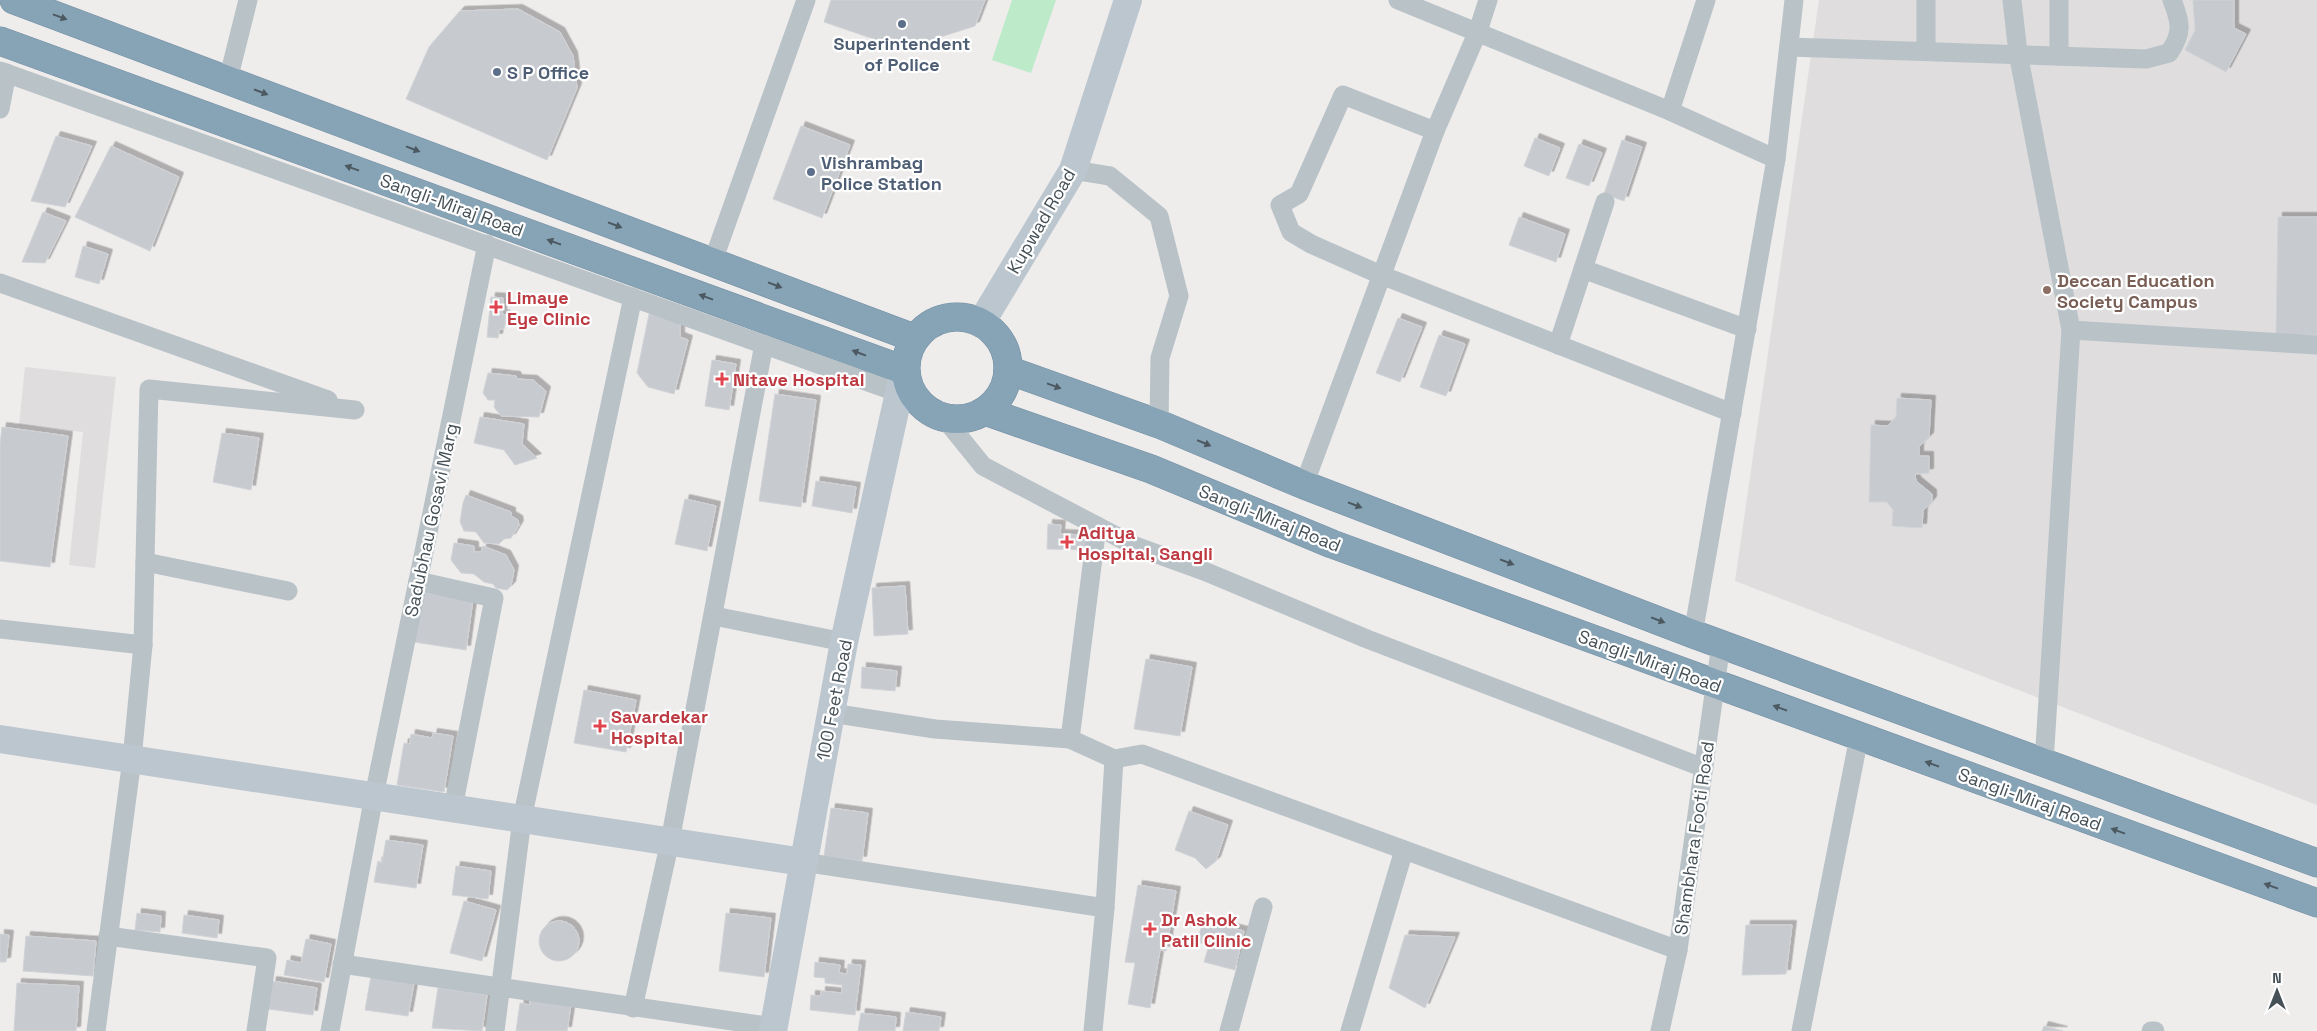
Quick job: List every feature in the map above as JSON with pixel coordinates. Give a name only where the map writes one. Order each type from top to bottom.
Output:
[{"type":"highway","points":[[14,0],[914,338]]},
{"type":"highway","name":"Sangli-Miraj Road","points":[[0,41],[902,382]]},
{"type":"highway","points":[[960,317],[981,323],[991,330],[1002,343],[1008,359],[1008,370],[1003,392],[992,406],[985,411],[962,420],[945,419],[929,412],[917,401],[908,387],[902,382],[906,354],[914,338],[926,326],[942,318],[960,317]]},
{"type":"highway","points":[[1008,370],[1160,424],[1304,485],[1693,634],[2317,863]]},
{"type":"highway","name":"Sangli-Miraj Road","points":[[985,411],[1151,469],[1332,544],[2317,902]]},
{"type":"main road","name":"Kupwad Road","points":[[981,323],[1073,170],[1124,5]]},
{"type":"main road","name":"100 Feet Road","points":[[773,1029],[844,642],[902,382]]},
{"type":"main road","points":[[0,739],[803,862]]},
{"type":"street","points":[[228,80],[248,0]]},
{"type":"street","points":[[713,261],[806,0]]},
{"type":"street","points":[[1398,0],[1478,31],[1670,111],[1776,159]]},
{"type":"street","points":[[1304,485],[1435,131],[1478,31],[1488,0]]},
{"type":"street","points":[[1670,111],[1706,0]]},
{"type":"street","points":[[1693,634],[1776,159],[1794,0]]},
{"type":"street","points":[[1926,0],[1926,52]]},
{"type":"street","points":[[2012,0],[2018,53],[2071,330],[2044,763]]},
{"type":"street","points":[[2059,0],[2059,56]]},
{"type":"street","points":[[1789,47],[2018,53],[2146,59],[2169,53],[2180,38],[2178,14],[2172,0]]},
{"type":"street","points":[[0,109],[3,72],[764,344],[902,382]]},
{"type":"street","points":[[1435,131],[1343,95],[1299,194],[1280,205],[1291,232],[1311,244],[1381,275],[1732,413]]},
{"type":"street","points":[[1073,170],[1110,176],[1160,216],[1179,296],[1160,358],[1160,424]]},
{"type":"street","points":[[1558,345],[1605,202]]},
{"type":"street","name":"Sadubhau Gosavi Marg","points":[[330,1031],[374,796],[487,244]]},
{"type":"street","points":[[1583,269],[1747,329]]},
{"type":"street","points":[[0,283],[356,410],[149,389],[143,645],[132,759],[96,1031]]},
{"type":"street","points":[[495,1031],[522,819],[633,297]]},
{"type":"street","points":[[2071,330],[2317,345]]},
{"type":"street","points":[[633,1008],[670,841],[764,344]]},
{"type":"street","points":[[945,419],[983,466],[1135,546],[1204,571],[1367,640],[1704,768]]},
{"type":"street","points":[[1070,739],[1097,526]]},
{"type":"street","points":[[145,562],[288,591]]},
{"type":"street","points":[[418,581],[494,598],[453,808]]},
{"type":"street","points":[[714,616],[844,642]]},
{"type":"street","points":[[0,629],[143,645]]},
{"type":"street","name":"Shambhara Footi Road","points":[[1660,1031],[1678,950],[1721,644]]},
{"type":"street","points":[[831,713],[935,729],[1070,739],[1114,759],[1142,754],[1678,950]]},
{"type":"street","points":[[1801,1031],[1859,737]]},
{"type":"street","points":[[1093,1031],[1114,759]]},
{"type":"street","points":[[1350,1031],[1404,850]]},
{"type":"street","points":[[803,862],[1104,908]]},
{"type":"street","points":[[1229,1031],[1262,907]]},
{"type":"street","points":[[108,936],[267,958],[256,1031]]},
{"type":"street","points":[[342,964],[773,1029]]},
{"type":"shaded area","name":"Deccan Education Society Campus","points":[[1819,0],[2317,0],[2317,805],[1735,581]]},
{"type":"shaded area","points":[[25,367],[116,377],[95,568],[69,565],[83,432],[19,425]]},
{"type":"green space","points":[[1012,0],[1056,0],[1031,73],[992,60]]},
{"type":"building","name":"Superintendent of Police","points":[[831,0],[985,0],[975,26],[903,49],[824,22]]},
{"type":"building","points":[[2193,0],[2234,0],[2234,28],[2246,34],[2226,72],[2185,50],[2195,30]]},
{"type":"building","name":"S P Office","points":[[518,9],[560,32],[573,56],[577,88],[547,160],[406,99],[429,47],[460,11]]},
{"type":"building","name":"Vishrambag Police Station","points":[[801,126],[850,145],[822,218],[773,199]]},
{"type":"building","points":[[56,136],[92,146],[65,207],[31,201]]},
{"type":"building","points":[[1535,138],[1560,148],[1549,176],[1524,166]]},
{"type":"building","points":[[1622,140],[1642,147],[1624,201],[1604,194]]},
{"type":"building","points":[[1579,144],[1602,153],[1589,186],[1566,178]]},
{"type":"building","points":[[111,146],[179,177],[150,251],[75,217]]},
{"type":"building","points":[[43,212],[66,221],[45,263],[22,262]]},
{"type":"building","points":[[1519,217],[1565,234],[1556,262],[1509,245]]},
{"type":"building","points":[[2278,217],[2317,217],[2317,335],[2276,335]]},
{"type":"building","points":[[83,246],[108,254],[99,284],[75,277]]},
{"type":"building","points":[[491,297],[503,298],[502,314],[506,315],[504,329],[499,329],[498,338],[487,337]]},
{"type":"building","points":[[649,314],[680,322],[680,337],[688,340],[674,394],[648,387],[637,373]]},
{"type":"building","points":[[1398,318],[1422,327],[1400,382],[1376,373]]},
{"type":"building","points":[[1439,335],[1465,344],[1446,396],[1420,387]]},
{"type":"building","points":[[712,360],[736,364],[729,410],[705,406]]},
{"type":"building","points":[[488,373],[533,380],[546,391],[539,417],[501,416],[494,407],[495,400],[488,400],[483,393]]},
{"type":"building","points":[[775,394],[816,400],[801,507],[759,501]]},
{"type":"building","points":[[1897,398],[1931,400],[1929,437],[1919,447],[1919,456],[1929,456],[1929,473],[1915,474],[1916,481],[1932,494],[1932,501],[1923,511],[1922,528],[1892,526],[1893,510],[1887,502],[1869,502],[1871,425],[1888,426],[1896,417]]},
{"type":"building","points":[[480,417],[524,424],[522,444],[537,458],[515,465],[504,450],[474,443]]},
{"type":"building","points":[[2,427],[68,436],[50,567],[0,561],[0,445]]},
{"type":"building","points":[[222,433],[259,438],[251,490],[213,482]]},
{"type":"building","points":[[816,481],[856,487],[852,513],[812,506]]},
{"type":"building","points":[[466,495],[511,512],[511,516],[518,520],[519,525],[511,538],[504,539],[499,544],[484,543],[476,532],[464,531],[460,522]]},
{"type":"building","points":[[685,499],[716,506],[707,551],[675,544]]},
{"type":"building","points":[[1048,524],[1061,525],[1060,534],[1086,535],[1086,550],[1047,549]]},
{"type":"building","points":[[454,543],[474,546],[474,552],[481,552],[483,546],[506,555],[514,570],[511,586],[507,590],[496,588],[493,584],[484,582],[474,574],[461,573],[451,560]]},
{"type":"building","points":[[905,586],[908,634],[874,636],[872,588]]},
{"type":"building","points":[[421,592],[473,599],[466,650],[414,642]]},
{"type":"building","points":[[1146,659],[1192,667],[1180,736],[1134,729]]},
{"type":"building","points":[[862,667],[897,671],[895,691],[861,688]]},
{"type":"building","points":[[584,690],[636,700],[626,752],[574,743]]},
{"type":"building","points":[[433,733],[453,736],[444,792],[397,785],[404,743],[410,744],[411,734],[432,738]]},
{"type":"building","points":[[831,808],[868,813],[862,861],[824,856]]},
{"type":"building","points":[[1189,811],[1228,825],[1216,861],[1206,869],[1195,858],[1175,850]]},
{"type":"building","points":[[386,840],[423,845],[416,888],[374,882],[378,861],[382,863]]},
{"type":"building","points":[[456,866],[491,871],[488,899],[452,895]]},
{"type":"building","points":[[1138,885],[1176,891],[1166,951],[1160,950],[1150,1008],[1128,1004],[1135,963],[1125,962]]},
{"type":"building","points":[[464,901],[496,910],[482,961],[450,953]]},
{"type":"building","points":[[137,913],[161,916],[160,932],[135,930]]},
{"type":"building","points":[[726,913],[771,918],[764,977],[719,971]]},
{"type":"building","points":[[184,915],[219,920],[217,938],[182,933]]},
{"type":"building","points":[[559,921],[573,927],[579,941],[573,955],[559,961],[545,955],[539,941],[545,927]]},
{"type":"building","points":[[1203,921],[1244,931],[1235,970],[1204,962],[1209,945],[1197,942]]},
{"type":"building","points":[[1746,925],[1792,925],[1786,974],[1742,975]]},
{"type":"building","points":[[0,934],[9,935],[6,962],[0,962]]},
{"type":"building","points":[[1405,935],[1455,937],[1425,1008],[1389,988]]},
{"type":"building","points":[[26,936],[96,941],[93,976],[23,971]]},
{"type":"building","points":[[306,939],[331,944],[324,982],[284,975],[287,960],[301,963]]},
{"type":"building","points":[[815,962],[840,965],[839,973],[847,974],[848,964],[861,965],[855,1015],[810,1010],[811,995],[821,996],[821,991],[842,993],[842,985],[825,983],[825,978],[814,977]]},
{"type":"building","points":[[371,976],[414,983],[408,1016],[365,1010]]},
{"type":"building","points":[[272,981],[317,988],[313,1015],[268,1009]]},
{"type":"building","points":[[17,983],[79,986],[76,1031],[14,1031]]},
{"type":"building","points":[[438,988],[487,995],[482,1031],[432,1028]]},
{"type":"building","points":[[530,1000],[571,1005],[567,1031],[516,1031],[520,1003],[530,1005]]},
{"type":"building","points":[[906,1012],[941,1017],[939,1031],[903,1031]]},
{"type":"building","points":[[861,1013],[896,1017],[895,1031],[858,1031]]},
{"type":"building","points":[[2044,1026],[2063,1031],[2042,1031]]},
{"type":"place","name":"Superintendent of Police","points":[[902,24]]},
{"type":"place","name":"S P Office","points":[[497,72]]},
{"type":"place","name":"Vishrambag Police Station","points":[[811,172]]},
{"type":"place","name":"Deccan Education Society Campus","points":[[2047,290]]},
{"type":"place","name":"Limaye Eye Clinic","points":[[496,307]]},
{"type":"place","name":"Nitave Hospital","points":[[722,379]]},
{"type":"place","name":"Aditya Hospital, Sangli","points":[[1067,542]]},
{"type":"place","name":"Savardekar Hospital","points":[[600,726]]},
{"type":"place","name":"Dr Ashok Patil Clinic","points":[[1150,929]]}]
